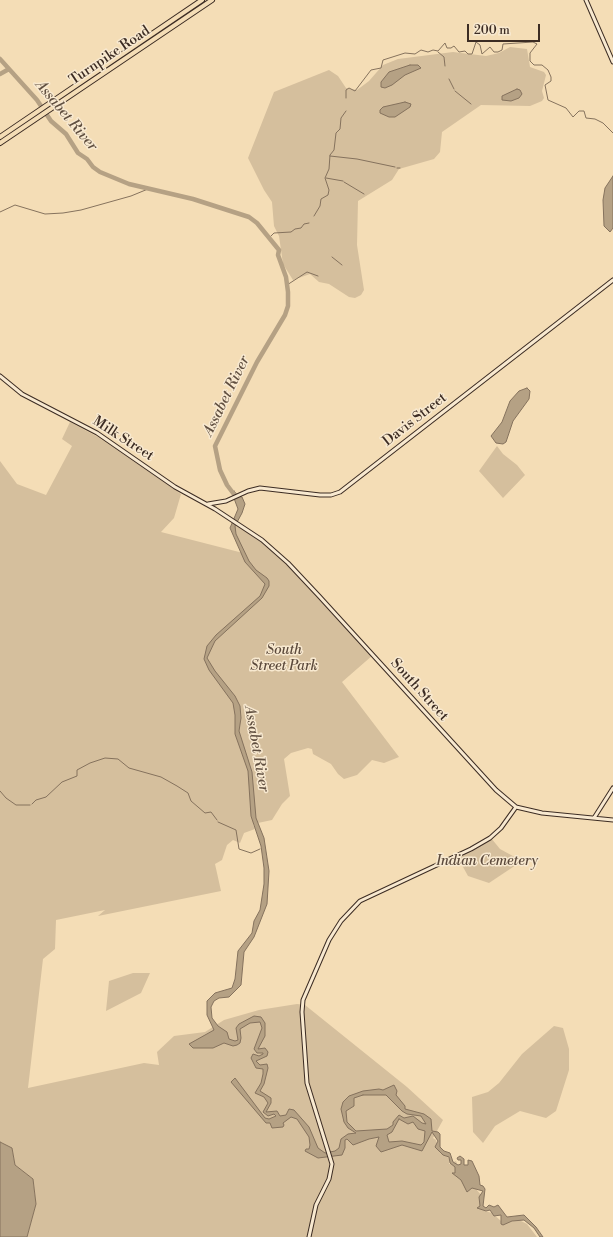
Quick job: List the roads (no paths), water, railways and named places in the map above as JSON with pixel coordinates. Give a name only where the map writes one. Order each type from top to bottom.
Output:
[{"type":"highway","name":"Turnpike Road","points":[[0,143],[47,108],[202,0]]},
{"type":"highway","name":"Turnpike Road","points":[[47,108],[212,0]]},
{"type":"highway","name":"Turnpike Road","points":[[0,137],[42,112]]},
{"type":"street","points":[[586,0],[613,62]]},
{"type":"street","name":"Davis Street","points":[[206,504],[216,503],[233,498],[250,490],[262,488],[320,495],[331,495],[340,492],[613,280]]},
{"type":"street","name":"Milk Street","points":[[0,376],[22,394],[97,433],[175,487],[235,520]]},
{"type":"street","points":[[215,509],[214,506],[216,503]]},
{"type":"street","name":"South Street","points":[[235,520],[262,540],[288,563],[496,790],[516,807],[542,813],[613,820]]},
{"type":"street","points":[[594,818],[613,788]]},
{"type":"street","points":[[309,1237],[316,1205],[330,1175],[331,1158],[307,1083],[302,1012],[303,1000],[329,940],[343,919],[360,900],[490,838],[501,828],[516,807]]},
{"type":"waterway","points":[[346,98],[346,90],[349,88],[355,91],[371,70],[381,68],[383,60],[405,53],[415,54],[421,50],[428,52],[433,50],[438,51],[445,43],[447,48],[454,46],[459,52],[465,51],[468,54],[472,54],[476,42],[480,45],[482,54],[490,47],[494,52],[498,52],[502,50],[503,44],[533,42],[537,44],[530,53],[530,61],[534,65],[542,65],[548,70],[551,77],[551,81],[545,85],[548,100],[566,108],[573,117],[579,111],[584,111],[586,118],[595,119],[603,123],[613,133]]},
{"type":"waterway","points":[[438,52],[444,57],[445,66]]},
{"type":"waterway","name":"Assabet River","points":[[0,59],[37,100],[51,121],[66,134],[78,153],[87,159],[93,167],[100,172],[129,184],[193,199],[249,217],[257,223],[279,250],[278,255],[286,277],[288,306],[285,315],[257,362],[215,446],[220,470],[227,485],[236,497]]},
{"type":"waterway","points":[[0,74],[9,69]]},
{"type":"waterway","points":[[449,79],[454,89]]},
{"type":"waterway","points":[[455,91],[471,104]]},
{"type":"waterway","points":[[314,216],[320,206],[321,199],[328,195],[329,190],[325,178],[329,169],[330,155],[334,150],[336,133],[340,129],[341,118],[346,111]]},
{"type":"waterway","points":[[330,156],[357,159],[395,167]]},
{"type":"waterway","points":[[326,178],[343,181]]},
{"type":"waterway","points":[[344,182],[364,194]]},
{"type":"waterway","points":[[0,212],[15,205],[45,214],[63,213],[81,210],[131,196],[148,189]]},
{"type":"waterway","points":[[270,237],[274,233],[291,232],[295,229],[301,228],[304,224],[309,223]]},
{"type":"waterway","points":[[332,257],[342,265]]},
{"type":"waterway","points":[[287,285],[307,272],[318,276]]},
{"type":"waterway","points":[[32,804],[36,800],[46,797],[62,782],[77,776],[77,770],[90,763],[105,758],[118,759],[129,768],[161,777],[177,786],[188,793],[191,801],[205,813],[211,812],[217,820]]},
{"type":"waterway","points":[[0,791],[6,798],[16,805],[30,805]]},
{"type":"waterway","points":[[218,822],[236,830],[239,849],[251,853],[260,849]]},
{"type":"park label","name":"South Street Park","points":[[284,660]]},
{"type":"park label","name":"Indian Cemetery","points":[[487,862]]}]
